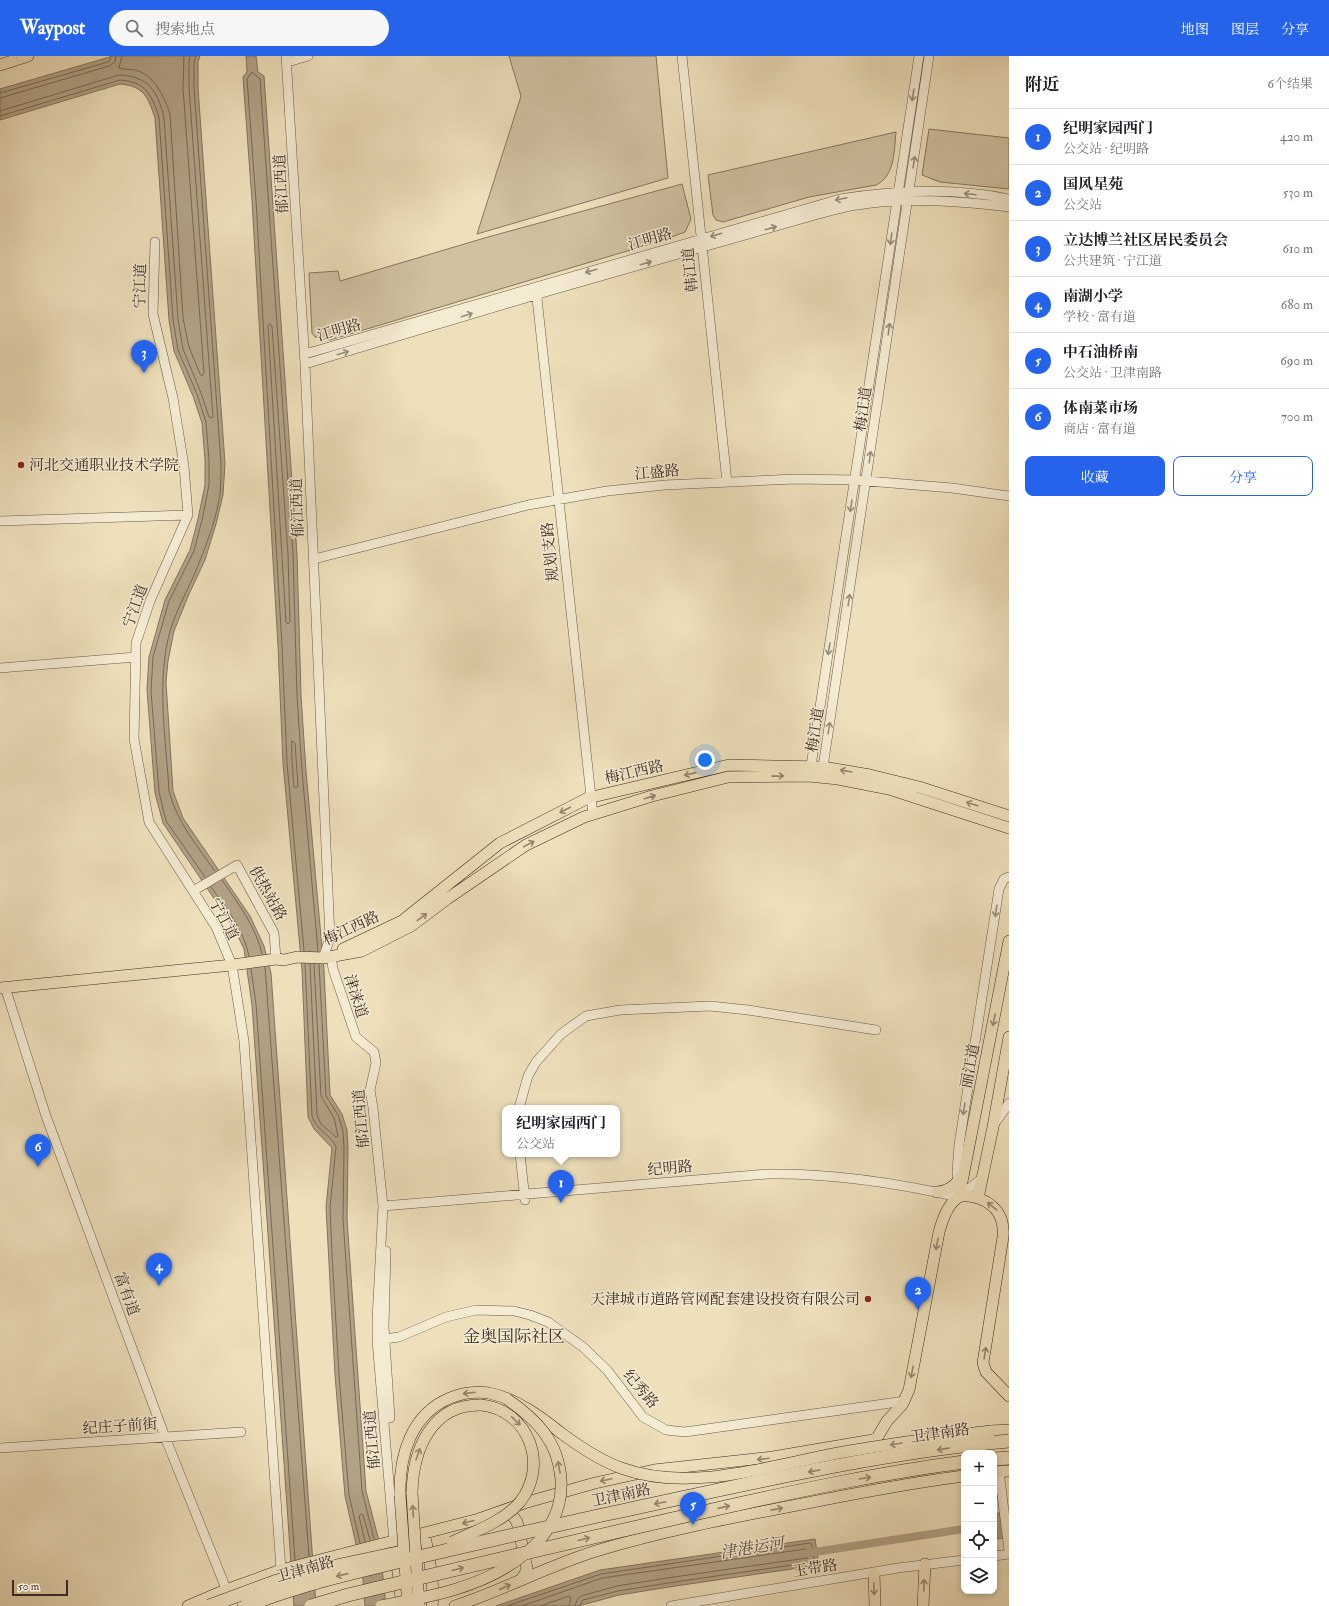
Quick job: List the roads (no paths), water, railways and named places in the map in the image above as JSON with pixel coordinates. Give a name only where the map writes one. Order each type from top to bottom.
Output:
[{"type":"highway","name":"卫津南路","points":[[246,1606],[327,1578],[522,1527],[802,1473],[904,1455],[1009,1441]]},
{"type":"highway","points":[[997,1459],[1009,1458]]},
{"type":"highway","points":[[311,1606],[348,1595],[609,1533],[794,1492],[860,1478],[961,1462]]},
{"type":"highway","points":[[209,1606],[274,1582],[308,1572],[522,1527]]},
{"type":"main road","points":[[0,65],[28,56]]},
{"type":"main road","name":"梅江西路","points":[[326,957],[402,921],[500,843],[591,797],[728,765],[823,767],[896,781],[1009,816]]},
{"type":"main road","name":"梅江西路","points":[[326,957],[362,950],[411,926],[447,899],[526,845],[593,815],[652,796],[728,777],[809,776],[838,779],[889,790],[1009,828]]},
{"type":"main road","name":"丽江道","points":[[958,1189],[1009,941]]},
{"type":"main road","points":[[2,988],[280,960],[297,957],[326,957]]},
{"type":"main road","points":[[978,1198],[981,1178],[993,1128],[1009,1037]]},
{"type":"main road","points":[[188,1606],[226,1590],[281,1570],[420,1536],[594,1482],[654,1470],[773,1457],[868,1442],[877,1438],[887,1421],[905,1401],[909,1390],[939,1232],[958,1189]]},
{"type":"main road","points":[[937,1194],[948,1190],[958,1189],[967,1196],[978,1198],[993,1206],[998,1212],[1003,1224],[1003,1237],[983,1363],[986,1372],[1009,1396]]},
{"type":"main road","points":[[408,1606],[399,1482],[402,1460],[411,1434],[418,1423],[428,1412],[440,1403],[454,1396],[478,1392],[488,1393],[507,1399],[527,1408],[586,1451],[612,1465],[631,1471],[674,1478],[728,1475],[861,1449],[920,1440],[1009,1430]]},
{"type":"main road","points":[[381,1606],[452,1591],[492,1574],[528,1552],[540,1540],[548,1528],[555,1514],[560,1492],[561,1477],[558,1460],[548,1438],[540,1426],[529,1415],[507,1399]]},
{"type":"main road","points":[[419,1606],[412,1493],[413,1471],[418,1452],[432,1426],[446,1414],[460,1408],[474,1405],[496,1408],[512,1417],[527,1435],[532,1449],[534,1462],[530,1484],[519,1502],[504,1515],[452,1542]]},
{"type":"main road","points":[[455,1606],[490,1594],[538,1572],[596,1551],[693,1525],[867,1492],[961,1476]]},
{"type":"main road","points":[[521,1580],[527,1568],[522,1527],[517,1516],[524,1503]]},
{"type":"main road","points":[[502,1511],[512,1516],[522,1527]]},
{"type":"main road","points":[[420,1536],[425,1538],[428,1552],[433,1598],[432,1606]]},
{"type":"main road","points":[[395,1542],[394,1580],[402,1606]]},
{"type":"main road","points":[[923,1606],[925,1564]]},
{"type":"main road","points":[[527,1568],[531,1571],[538,1572]]},
{"type":"main road","points":[[874,1573],[875,1606]]},
{"type":"main road","points":[[304,1606],[310,1601],[320,1597],[394,1580]]},
{"type":"main road","points":[[213,1606],[226,1590]]},
{"type":"street","points":[[287,59],[308,56]]},
{"type":"street","name":"韩江道","points":[[682,56],[727,482]]},
{"type":"street","name":"梅江道","points":[[810,766],[919,56]]},
{"type":"street","name":"梅江道","points":[[823,767],[930,56]]},
{"type":"street","name":"郁江西道","points":[[287,59],[305,354],[314,559],[330,938],[326,957]]},
{"type":"street","name":"江明路","points":[[908,196],[929,191],[963,193],[1009,199]]},
{"type":"street","name":"江明路","points":[[305,354],[536,291],[701,243],[897,196],[1009,207]]},
{"type":"street","name":"宁江道","points":[[155,242],[153,314],[177,420],[184,466],[188,515],[150,601],[136,643],[134,739],[149,822],[216,927],[232,965],[244,1041],[281,1570]]},
{"type":"street","name":"江明路","points":[[305,364],[536,291]]},
{"type":"street","name":"规划支路","points":[[536,291],[593,815]]},
{"type":"street","name":"江盛路","points":[[314,559],[522,507],[607,491],[665,485],[795,479],[855,480],[952,488],[1009,496]]},
{"type":"street","points":[[0,521],[188,515]]},
{"type":"street","points":[[0,668],[136,657]]},
{"type":"street","name":"供热站路","points":[[193,891],[237,865],[274,933],[280,960]]},
{"type":"street","points":[[981,1178],[970,1188],[958,1189],[959,1145],[999,889],[1004,879],[1009,878]]},
{"type":"street","name":"津涞道","points":[[326,957],[333,968],[356,1038],[368,1048]]},
{"type":"street","name":"富有道","points":[[2,988],[46,1116],[166,1437],[233,1606]]},
{"type":"street","points":[[521,1105],[528,1076],[536,1062],[561,1034],[586,1016],[620,1010],[710,1006],[748,1010],[876,1030]]},
{"type":"street","name":"郁江西道","points":[[368,1048],[374,1052],[376,1063],[370,1090],[385,1209],[379,1267],[377,1319],[381,1339],[395,1542]]},
{"type":"street","points":[[993,1128],[1009,1103]]},
{"type":"street","points":[[520,1157],[524,1197]]},
{"type":"street","name":"纪明路","points":[[385,1209],[768,1174],[819,1175],[937,1194],[958,1189]]},
{"type":"street","points":[[937,1194],[945,1204],[945,1216]]},
{"type":"street","name":"纪秀路","points":[[381,1339],[399,1337],[446,1317],[476,1310],[514,1311],[530,1315],[548,1322],[583,1346],[607,1370],[643,1417],[666,1430],[685,1432],[905,1401]]},
{"type":"street","name":"纪庄子前街","points":[[0,1448],[241,1432]]},
{"type":"street","points":[[1001,1472],[1009,1550]]},
{"type":"street","points":[[997,1556],[1009,1554]]},
{"type":"street","name":"玉带路","points":[[671,1606],[925,1564],[961,1560]]},
{"type":"water","points":[[113,56],[200,56],[198,62],[198,88],[225,463],[223,495],[216,524],[205,560],[174,631],[168,661],[166,682],[173,791],[183,818],[250,916],[264,946],[271,973],[316,1606],[294,1606],[252,1005],[244,949],[234,928],[163,823],[155,793],[147,690],[149,657],[165,600],[190,550],[205,485],[205,460],[202,423],[193,396],[174,351],[169,320],[155,118],[150,104],[140,90],[135,87],[120,84],[0,120],[0,89]]},
{"type":"water","points":[[246,56],[256,56],[258,72],[264,76],[297,554],[301,696],[306,771],[324,970],[330,1095],[342,1114],[347,1130],[347,1219],[366,1491],[379,1541],[386,1606],[365,1606],[361,1553],[356,1544],[345,1496],[335,1375],[326,1207],[332,1148],[314,1129],[308,1117],[302,970],[283,763],[278,646],[252,201],[243,77],[247,72]]},
{"type":"water","points":[[1009,1511],[1009,1538],[997,1539],[997,1513]]},
{"type":"water","points":[[815,1539],[819,1565],[619,1595],[578,1606],[496,1606],[600,1570]]},
{"type":"waterway","name":"津港运河","points":[[808,1553],[961,1529]]},
{"type":"place","name":"立达博兰社区居民委员会","points":[[144,373]]},
{"type":"place","name":"河北交通职业技术学院","points":[[21,465]]},
{"type":"place","name":"体南菜市场","points":[[38,1167]]},
{"type":"place","name":"纪明家园西门","points":[[561,1203]]},
{"type":"place","name":"南湖小学","points":[[159,1286]]},
{"type":"place","name":"天津城市道路管网配套建设投资有限公司","points":[[868,1299]]},
{"type":"place","name":"国风星苑","points":[[918,1310]]},
{"type":"place","name":"中石油桥南","points":[[693,1525]]},
{"type":"district","name":"金奥国际社区","points":[[514,1336]]}]
